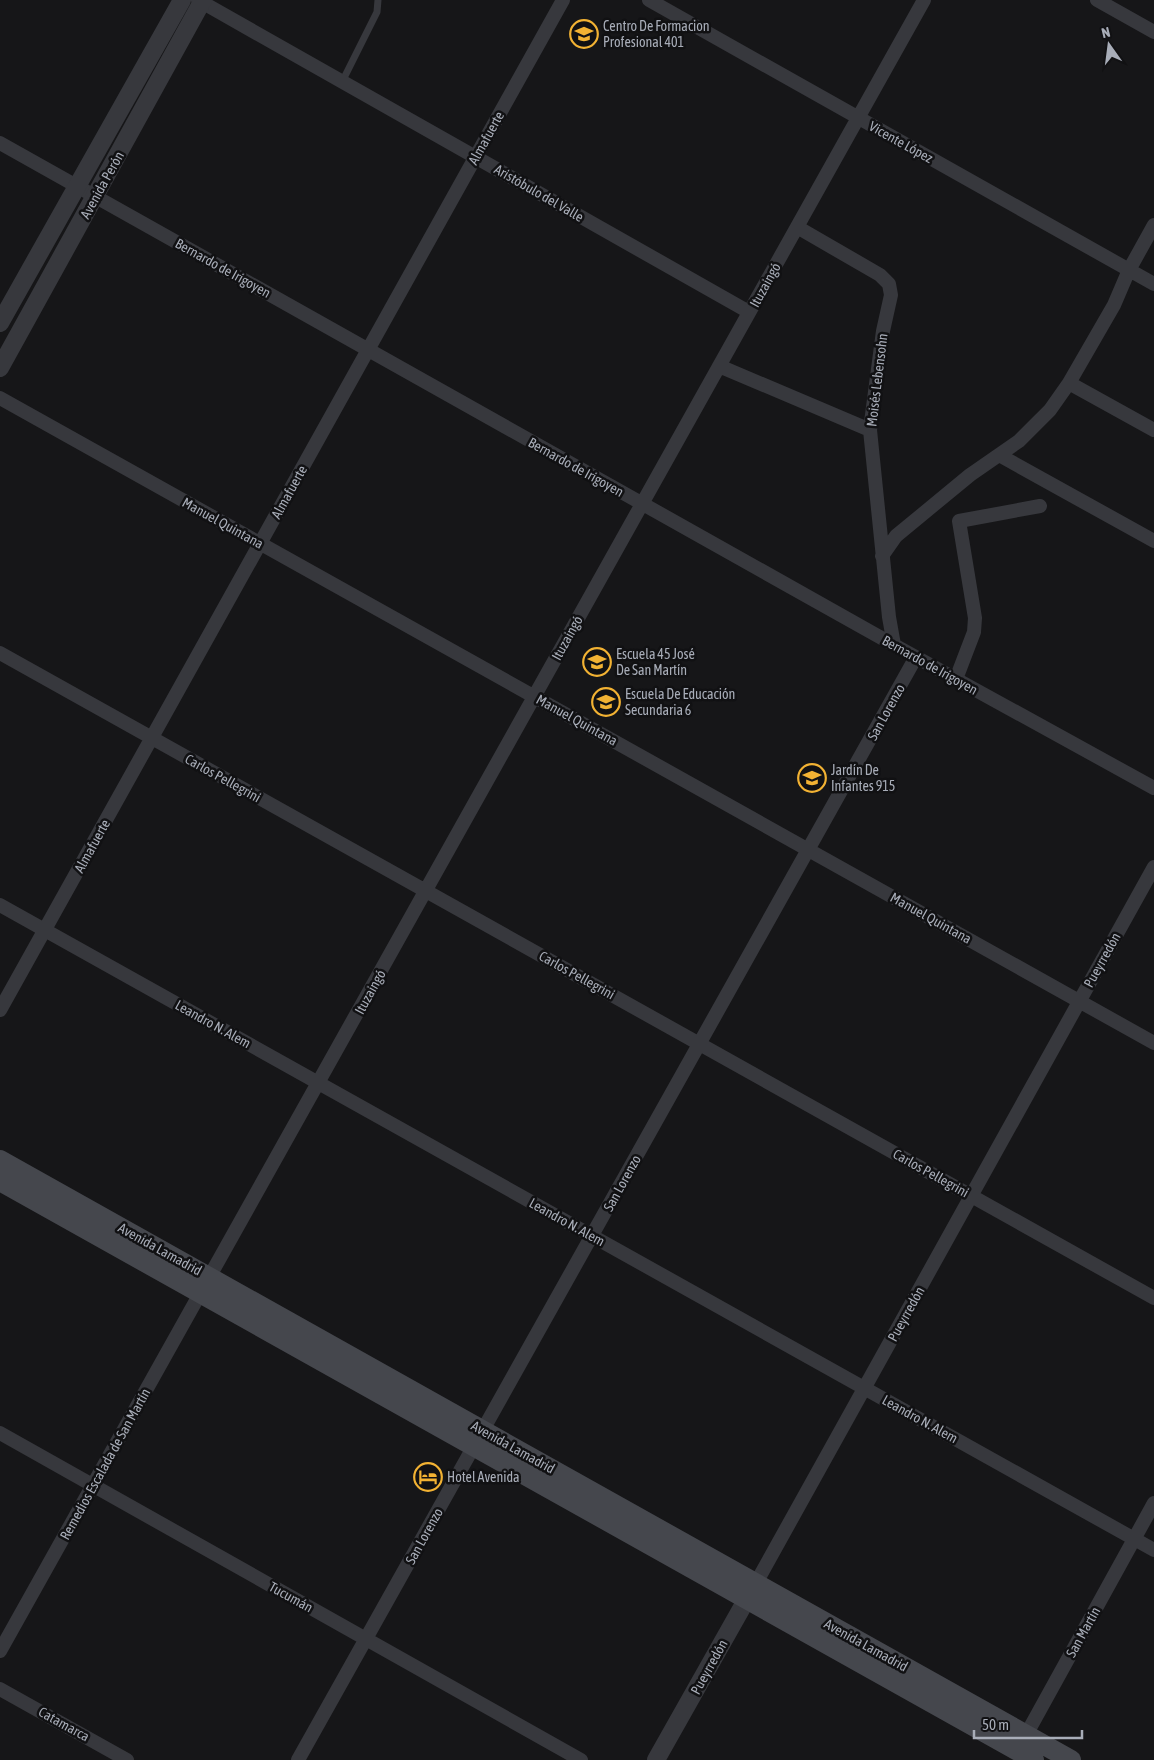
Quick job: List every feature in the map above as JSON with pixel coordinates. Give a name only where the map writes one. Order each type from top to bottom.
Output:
[{"type":"main road","name":"Avenida Lamadrid","points":[[0,1160],[206,1285],[752,1591],[1022,1751],[1071,1760]]},
{"type":"main road","name":"Avenida Lamadrid","points":[[0,1181],[206,1285]]},
{"type":"street","name":"Avenida Perón","points":[[0,323],[182,0]]},
{"type":"street","name":"Almafuerte","points":[[0,1010],[563,0]]},
{"type":"street","name":"Vicente López","points":[[649,0],[1154,284]]},
{"type":"street","name":"Ituzaingó","points":[[206,1285],[924,0]]},
{"type":"street","points":[[1097,0],[1154,32]]},
{"type":"street","name":"Avenida Perón","points":[[0,368],[96,197],[201,1]]},
{"type":"street","name":"Aristóbulo del Valle","points":[[201,1],[749,312]]},
{"type":"street","name":"Bernardo de Irigoyen","points":[[0,143],[894,645],[1154,788]]},
{"type":"street","points":[[882,556],[896,536],[970,475],[1020,441],[1050,410],[1069,383],[1114,306],[1129,270],[1154,225]]},
{"type":"street","name":"Moisés Lebensohn","points":[[797,227],[880,275],[888,284],[891,295],[883,331],[870,430],[888,617],[894,645]]},
{"type":"street","points":[[719,366],[870,430]]},
{"type":"street","points":[[1069,383],[1154,430]]},
{"type":"street","name":"Manuel Quintana","points":[[0,398],[1154,1043]]},
{"type":"street","points":[[998,455],[1154,541]]},
{"type":"street","points":[[956,679],[974,632],[975,618],[959,521],[1040,506]]},
{"type":"street","name":"Carlos Pellegrini","points":[[0,653],[1154,1298]]},
{"type":"street","name":"San Lorenzo","points":[[298,1760],[916,657]]},
{"type":"street","name":"Pueyrredón","points":[[656,1760],[752,1591],[1154,867]]},
{"type":"street","name":"Leandro N. Alem","points":[[0,905],[1154,1550]]},
{"type":"street","name":"Remedios Escalada de San Martín","points":[[0,1651],[206,1285]]},
{"type":"street","name":"Tucumán","points":[[0,1433],[581,1760]]},
{"type":"street","name":"San Martín","points":[[1022,1751],[1154,1503]]},
{"type":"street","name":"Catamarca","points":[[0,1689],[127,1760]]},
{"type":"lane","points":[[342,82],[377,12],[378,0]]},
{"type":"place","name":"Centro De Formacion Profesional 401","points":[[584,34]]},
{"type":"place","name":"Escuela 45 José De San Martín","points":[[597,662]]},
{"type":"place","name":"Escuela De Educación Secundaria 6","points":[[606,702]]},
{"type":"place","name":"Jardín De Infantes 915","points":[[812,778]]},
{"type":"place","name":"Hotel Avenida","points":[[428,1477]]}]
